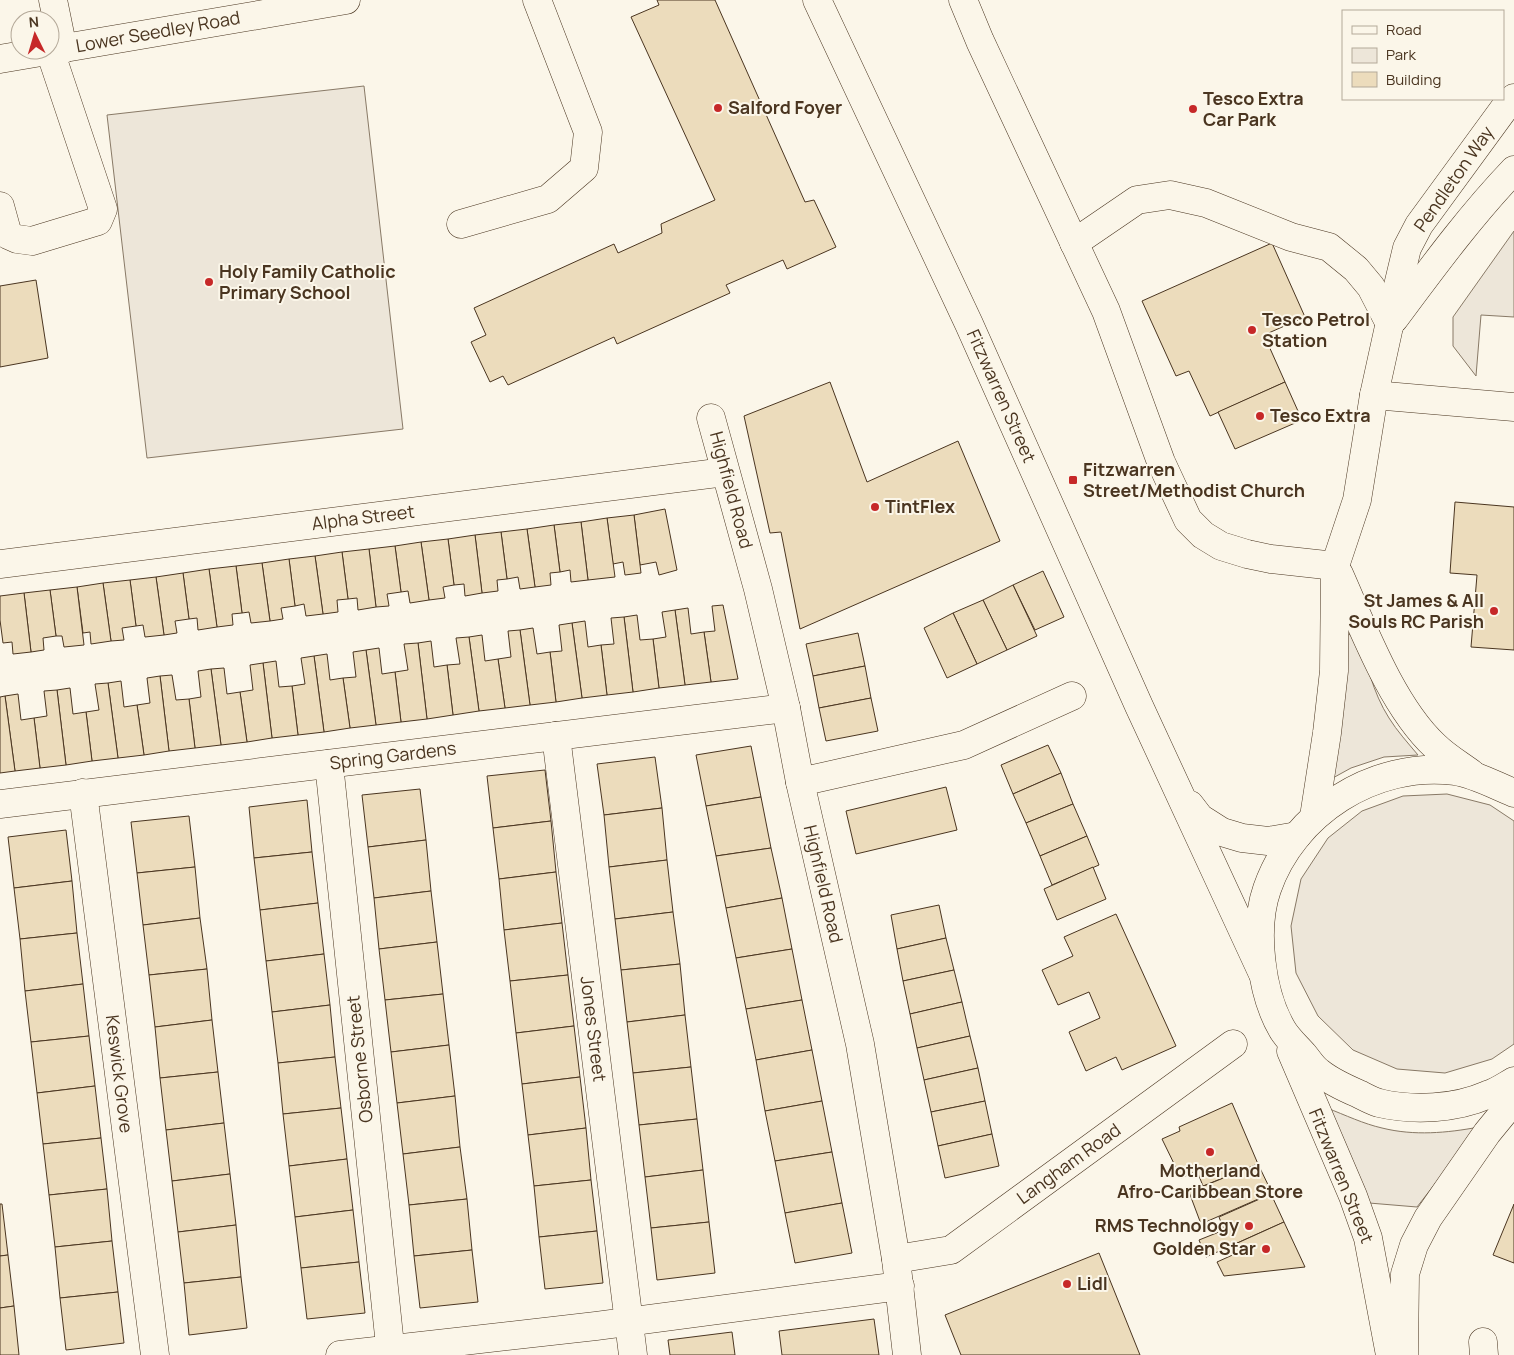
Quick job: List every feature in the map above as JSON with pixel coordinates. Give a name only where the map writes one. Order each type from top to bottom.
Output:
[{"type":"street","name":"Lower Seedley Road","points":[[60,49],[346,0]]},
{"type":"street","points":[[461,224],[548,199],[584,168],[588,132],[537,0]]},
{"type":"street","name":"Fitzwarren Street","points":[[817,0],[969,324],[1139,706],[1262,972]]},
{"type":"street","points":[[962,0],[1106,311],[1161,462],[1188,520],[1203,535],[1221,546],[1247,554],[1335,566],[1383,672],[1416,724],[1435,746],[1472,775]]},
{"type":"street","points":[[0,206],[8,235],[17,239],[32,241],[98,221],[103,209],[59,60]]},
{"type":"street","name":"Pendleton Way","points":[[1306,826],[1327,733],[1334,671],[1335,566],[1357,500],[1374,395],[1407,248],[1419,225],[1506,106],[1514,98]]},
{"type":"street","name":"Pendleton Way","points":[[1390,324],[1443,253],[1490,195],[1514,170]]},
{"type":"street","points":[[1074,243],[1137,200],[1170,195],[1206,203],[1291,237],[1329,247],[1356,269],[1371,287],[1390,324]]},
{"type":"street","points":[[1374,395],[1514,407]]},
{"type":"street","name":"Highfield Road","points":[[711,418],[758,589],[860,1044],[896,1259],[907,1355]]},
{"type":"street","name":"Alpha Street","points":[[0,564],[725,472]]},
{"type":"street","points":[[800,782],[964,745],[1072,696]]},
{"type":"street","name":"Spring Gardens","points":[[0,804],[786,708]]},
{"type":"street","name":"Jones Street","points":[[556,736],[633,1355]]},
{"type":"street","name":"Osborne Street","points":[[329,764],[391,1352]]},
{"type":"street","points":[[1514,793],[1472,775],[1454,771],[1428,770],[1394,774],[1358,786],[1332,802],[1306,826],[1281,860],[1266,890],[1260,928],[1262,972],[1274,1013],[1283,1031],[1318,1072],[1378,1102],[1413,1108],[1451,1106],[1487,1096],[1514,1081]]},
{"type":"street","name":"Keswick Grove","points":[[83,794],[155,1355]]},
{"type":"street","name":"Fitzwarren Street","points":[[1181,794],[1200,818],[1222,832],[1242,838],[1268,841],[1306,826]]},
{"type":"street","name":"Fitzwarren Street","points":[[1283,1031],[1353,1196],[1368,1238],[1390,1355]]},
{"type":"street","name":"Langham Road","points":[[896,1259],[951,1250],[1233,1044]]},
{"type":"street","points":[[1404,1355],[1405,1274],[1414,1245],[1428,1218],[1488,1133],[1514,1100]]},
{"type":"street","points":[[340,1355],[391,1352],[900,1286]]},
{"type":"green space","points":[[364,86],[403,429],[147,458],[107,115]]},
{"type":"green space","points":[[1514,231],[1514,317],[1481,315],[1476,376],[1453,346],[1453,317]]},
{"type":"green space","points":[[1360,632],[1367,665],[1378,698],[1392,723],[1418,755],[1384,757],[1351,768],[1331,779],[1340,637]]},
{"type":"green space","points":[[1447,794],[1490,805],[1514,821],[1514,1044],[1492,1059],[1445,1073],[1397,1069],[1353,1050],[1318,1016],[1296,973],[1291,926],[1301,879],[1328,838],[1362,811],[1403,796]]},
{"type":"green space","points":[[1327,1108],[1361,1122],[1406,1132],[1443,1132],[1479,1127],[1417,1207],[1369,1203]]},
{"type":"building","name":"Salford Foyer","points":[[657,0],[715,0],[805,202],[814,200],[836,247],[787,269],[783,260],[726,285],[730,293],[617,344],[614,337],[508,385],[503,376],[490,382],[471,342],[486,335],[474,308],[614,244],[618,253],[662,233],[661,224],[715,200],[631,17],[659,5]]},
{"type":"building","points":[[1272,243],[1305,317],[1264,335],[1285,382],[1210,416],[1189,371],[1176,376],[1142,301]]},
{"type":"building","points":[[36,280],[48,358],[0,367],[0,286]]},
{"type":"building","name":"TintFlex","points":[[830,382],[867,482],[958,441],[1000,541],[800,629],[781,532],[770,533],[744,416]]},
{"type":"building","name":"Tesco Extra","points":[[1285,382],[1302,420],[1235,449],[1218,412]]},
{"type":"building","name":"St James & All Souls RC Parish","points":[[1455,502],[1514,507],[1514,650],[1471,647],[1477,575],[1450,573]]},
{"type":"building","points":[[665,509],[677,570],[659,575],[656,562],[640,565],[634,515]]},
{"type":"building","points":[[634,515],[641,573],[625,575],[623,562],[613,564],[607,518]]},
{"type":"building","points":[[607,518],[615,577],[588,580],[581,522]]},
{"type":"building","points":[[581,522],[588,580],[571,582],[570,570],[560,572],[554,525]]},
{"type":"building","points":[[554,525],[560,572],[550,573],[551,585],[535,587],[527,529]]},
{"type":"building","points":[[527,529],[535,587],[520,589],[518,577],[507,579],[501,532]]},
{"type":"building","points":[[501,532],[507,579],[497,580],[498,591],[482,593],[475,535]]},
{"type":"building","points":[[475,535],[482,593],[465,596],[464,584],[454,585],[448,539]]},
{"type":"building","points":[[448,539],[454,585],[443,587],[445,598],[429,600],[421,542]]},
{"type":"building","points":[[421,542],[429,600],[410,603],[408,591],[401,592],[395,546]]},
{"type":"building","points":[[395,546],[401,592],[387,594],[389,606],[376,607],[369,549]]},
{"type":"building","points":[[369,549],[376,607],[358,610],[357,598],[348,599],[342,552]]},
{"type":"building","points":[[342,552],[348,599],[337,600],[338,612],[323,614],[315,556]]},
{"type":"building","points":[[315,556],[323,614],[306,616],[304,604],[295,606],[289,559]]},
{"type":"building","points":[[289,559],[295,606],[281,608],[283,619],[270,621],[262,563]]},
{"type":"building","points":[[262,563],[270,621],[251,623],[249,612],[242,613],[236,566]]},
{"type":"building","points":[[236,566],[242,613],[232,614],[233,625],[217,627],[209,569]]},
{"type":"building","points":[[209,569],[217,627],[198,630],[197,618],[189,619],[183,573]]},
{"type":"building","points":[[1043,571],[1064,617],[1035,630],[1013,585]]},
{"type":"building","points":[[183,573],[189,619],[175,621],[177,633],[164,635],[156,577]]},
{"type":"building","points":[[156,577],[164,635],[145,637],[143,625],[136,626],[130,580]]},
{"type":"building","points":[[130,580],[136,626],[122,628],[124,640],[111,641],[103,583]]},
{"type":"building","points":[[103,583],[111,641],[91,644],[90,632],[83,633],[77,587]]},
{"type":"building","points":[[1013,585],[1037,636],[1007,650],[983,600]]},
{"type":"building","points":[[77,587],[84,645],[64,647],[62,636],[56,636],[50,590]]},
{"type":"building","points":[[50,590],[56,636],[43,638],[44,650],[31,652],[24,593]]},
{"type":"building","points":[[24,593],[31,652],[13,654],[12,642],[3,643],[0,620],[0,596]]},
{"type":"building","points":[[983,600],[1007,650],[977,664],[953,613]]},
{"type":"building","points":[[723,605],[738,679],[711,682],[704,632],[715,631],[712,606]]},
{"type":"building","points":[[688,608],[691,634],[704,632],[711,682],[685,685],[675,610]]},
{"type":"building","points":[[675,610],[685,685],[659,688],[653,639],[666,637],[662,612]]},
{"type":"building","points":[[953,613],[977,664],[947,678],[924,628]]},
{"type":"building","points":[[637,615],[640,640],[653,639],[659,688],[633,692],[624,617]]},
{"type":"building","points":[[624,617],[633,692],[607,695],[601,645],[614,644],[611,618]]},
{"type":"building","points":[[585,621],[588,647],[601,645],[607,695],[582,698],[572,623]]},
{"type":"building","points":[[572,623],[582,698],[556,702],[550,652],[562,651],[559,625]]},
{"type":"building","points":[[533,628],[537,654],[550,652],[556,702],[530,705],[520,630]]},
{"type":"building","points":[[520,630],[530,705],[505,708],[498,659],[511,657],[508,631]]},
{"type":"building","points":[[858,633],[865,666],[813,676],[806,644]]},
{"type":"building","points":[[482,635],[485,661],[498,659],[505,708],[479,711],[469,637]]},
{"type":"building","points":[[469,637],[479,711],[453,715],[447,665],[460,664],[456,638]]},
{"type":"building","points":[[431,641],[434,667],[447,665],[453,715],[427,719],[418,643]]},
{"type":"building","points":[[418,643],[427,719],[401,722],[395,672],[408,670],[404,644]]},
{"type":"building","points":[[379,648],[382,674],[395,672],[401,722],[376,725],[366,650]]},
{"type":"building","points":[[366,650],[376,725],[350,728],[343,678],[356,677],[353,652]]},
{"type":"building","points":[[327,654],[330,680],[343,678],[350,728],[324,732],[314,656]]},
{"type":"building","points":[[314,656],[324,732],[298,735],[292,686],[305,684],[301,658]]},
{"type":"building","points":[[276,661],[279,687],[292,686],[298,735],[272,738],[263,663]]},
{"type":"building","points":[[263,663],[272,738],[247,742],[240,692],[253,690],[250,665]]},
{"type":"building","points":[[865,666],[871,698],[819,708],[813,676]]},
{"type":"building","points":[[224,668],[227,694],[240,692],[247,742],[221,745],[211,669]]},
{"type":"building","points":[[211,669],[221,745],[195,748],[189,699],[201,697],[198,671]]},
{"type":"building","points":[[172,675],[176,700],[189,699],[195,748],[169,751],[160,676]]},
{"type":"building","points":[[160,676],[169,751],[144,755],[137,705],[150,703],[147,678]]},
{"type":"building","points":[[121,681],[124,707],[137,705],[144,755],[118,758],[108,683]]},
{"type":"building","points":[[108,683],[118,758],[92,761],[86,712],[99,710],[95,684]]},
{"type":"building","points":[[70,688],[73,714],[86,712],[92,761],[66,765],[57,690]]},
{"type":"building","points":[[57,690],[66,765],[40,768],[34,718],[47,716],[44,691]]},
{"type":"building","points":[[18,694],[21,720],[34,718],[40,768],[15,771],[5,696]]},
{"type":"building","points":[[5,696],[15,771],[0,773],[0,697]]},
{"type":"building","points":[[871,698],[878,731],[826,741],[819,708]]},
{"type":"building","points":[[1048,745],[1061,773],[1013,794],[1001,765]]},
{"type":"building","points":[[751,746],[761,797],[706,806],[696,755]]},
{"type":"building","points":[[655,757],[662,808],[604,815],[597,764]]},
{"type":"building","points":[[545,770],[551,821],[493,828],[487,776]]},
{"type":"building","points":[[1061,773],[1073,804],[1026,823],[1013,794]]},
{"type":"building","points":[[946,787],[957,830],[856,854],[846,811]]},
{"type":"building","points":[[420,789],[426,840],[368,847],[362,795]]},
{"type":"building","points":[[761,797],[771,848],[716,856],[706,806]]},
{"type":"building","points":[[307,800],[312,852],[254,858],[249,807]]},
{"type":"building","points":[[1073,804],[1087,836],[1040,856],[1026,823]]},
{"type":"building","points":[[662,808],[667,860],[609,867],[604,815]]},
{"type":"building","points":[[189,816],[195,867],[137,873],[131,822]]},
{"type":"building","points":[[551,821],[556,872],[499,879],[493,828]]},
{"type":"building","points":[[66,830],[72,881],[14,888],[8,837]]},
{"type":"building","points":[[1087,836],[1099,865],[1052,885],[1040,856]]},
{"type":"building","points":[[426,840],[431,891],[374,898],[368,847]]},
{"type":"building","points":[[771,848],[782,898],[726,908],[716,856]]},
{"type":"building","points":[[312,852],[318,903],[260,910],[254,858]]},
{"type":"building","points":[[667,860],[673,912],[615,919],[609,867]]},
{"type":"building","points":[[195,867],[200,918],[143,925],[137,873]]},
{"type":"building","points":[[1093,867],[1106,899],[1057,920],[1044,889]]},
{"type":"building","points":[[556,872],[562,923],[504,930],[499,879]]},
{"type":"building","points":[[72,881],[77,933],[20,939],[14,888]]},
{"type":"building","points":[[431,891],[437,942],[379,949],[374,898]]},
{"type":"building","points":[[782,898],[792,949],[736,958],[726,908]]},
{"type":"building","points":[[318,903],[324,954],[266,961],[260,910]]},
{"type":"building","points":[[939,905],[946,938],[897,949],[891,915]]},
{"type":"building","points":[[673,912],[680,964],[621,970],[615,919]]},
{"type":"building","points":[[1116,914],[1176,1046],[1122,1070],[1116,1057],[1086,1071],[1069,1032],[1100,1018],[1089,992],[1058,1005],[1042,970],[1073,956],[1064,937]]},
{"type":"building","points":[[200,918],[207,969],[149,975],[143,925]]},
{"type":"building","points":[[562,923],[568,975],[510,981],[504,930]]},
{"type":"building","points":[[77,933],[83,984],[25,991],[20,939]]},
{"type":"building","points":[[946,938],[954,970],[903,981],[897,949]]},
{"type":"building","points":[[437,942],[443,994],[385,1000],[379,949]]},
{"type":"building","points":[[792,949],[802,1000],[746,1009],[736,958]]},
{"type":"building","points":[[324,954],[330,1005],[272,1012],[266,961]]},
{"type":"building","points":[[680,964],[685,1015],[627,1022],[621,970]]},
{"type":"building","points":[[207,969],[212,1020],[155,1027],[149,975]]},
{"type":"building","points":[[954,970],[962,1002],[910,1014],[903,981]]},
{"type":"building","points":[[568,975],[574,1026],[516,1033],[510,981]]},
{"type":"building","points":[[83,984],[89,1036],[31,1042],[25,991]]},
{"type":"building","points":[[443,994],[449,1045],[391,1052],[385,1000]]},
{"type":"building","points":[[802,1000],[812,1050],[756,1060],[746,1009]]},
{"type":"building","points":[[962,1002],[970,1036],[917,1048],[910,1014]]},
{"type":"building","points":[[330,1005],[335,1057],[278,1063],[272,1012]]},
{"type":"building","points":[[685,1015],[691,1067],[633,1073],[627,1022]]},
{"type":"building","points":[[212,1020],[218,1072],[160,1078],[155,1027]]},
{"type":"building","points":[[574,1026],[580,1077],[522,1084],[516,1033]]},
{"type":"building","points":[[89,1036],[95,1086],[37,1093],[31,1042]]},
{"type":"building","points":[[970,1036],[978,1068],[924,1080],[917,1048]]},
{"type":"building","points":[[449,1045],[455,1096],[397,1103],[391,1052]]},
{"type":"building","points":[[812,1050],[822,1101],[765,1111],[756,1060]]},
{"type":"building","points":[[335,1057],[341,1108],[283,1114],[278,1063]]},
{"type":"building","points":[[691,1067],[697,1119],[639,1125],[633,1073]]},
{"type":"building","points":[[978,1068],[985,1101],[931,1112],[924,1080]]},
{"type":"building","points":[[218,1072],[224,1123],[166,1130],[160,1078]]},
{"type":"building","points":[[580,1077],[586,1128],[528,1135],[522,1084]]},
{"type":"building","points":[[95,1086],[101,1138],[43,1144],[37,1093]]},
{"type":"building","points":[[455,1096],[460,1147],[403,1154],[397,1103]]},
{"type":"building","points":[[822,1101],[832,1152],[775,1161],[765,1111]]},
{"type":"building","points":[[985,1101],[992,1134],[938,1146],[931,1112]]},
{"type":"building","name":"Motherland Afro-Caribbean Store","points":[[1232,1103],[1258,1164],[1203,1186],[1197,1171],[1181,1178],[1162,1139],[1180,1131],[1179,1127]]},
{"type":"building","points":[[341,1108],[347,1159],[289,1166],[283,1114]]},
{"type":"building","points":[[697,1119],[703,1170],[645,1177],[639,1125]]},
{"type":"building","points":[[224,1123],[230,1174],[172,1181],[166,1130]]},
{"type":"building","points":[[586,1128],[591,1180],[534,1186],[528,1135]]},
{"type":"building","points":[[992,1134],[999,1166],[945,1178],[938,1146]]},
{"type":"building","points":[[101,1138],[107,1189],[49,1195],[43,1144]]},
{"type":"building","points":[[460,1147],[467,1199],[409,1205],[403,1154]]},
{"type":"building","points":[[832,1152],[842,1203],[785,1213],[775,1161]]},
{"type":"building","points":[[347,1159],[353,1210],[295,1217],[289,1166]]},
{"type":"building","points":[[1258,1164],[1272,1193],[1201,1224],[1189,1192]]},
{"type":"building","points":[[703,1170],[709,1222],[651,1228],[645,1177]]},
{"type":"building","points":[[230,1174],[236,1225],[178,1232],[172,1181]]},
{"type":"building","points":[[591,1180],[597,1231],[539,1237],[534,1186]]},
{"type":"building","points":[[107,1189],[112,1241],[55,1247],[49,1195]]},
{"type":"building","name":"RMS Technology","points":[[1271,1194],[1284,1222],[1206,1257],[1199,1240],[1224,1230],[1219,1217]]},
{"type":"building","points":[[467,1199],[472,1250],[414,1256],[409,1205]]},
{"type":"building","points":[[842,1203],[852,1253],[795,1263],[785,1213]]},
{"type":"building","points":[[0,1204],[2,1204],[8,1255],[0,1256]]},
{"type":"building","points":[[1514,1204],[1514,1263],[1493,1255]]},
{"type":"building","points":[[353,1210],[359,1262],[301,1268],[295,1217]]},
{"type":"building","points":[[709,1222],[715,1273],[657,1280],[651,1228]]},
{"type":"building","name":"Golden Star","points":[[1284,1222],[1305,1267],[1224,1276],[1217,1262],[1237,1253],[1233,1245]]},
{"type":"building","points":[[236,1225],[241,1277],[184,1283],[178,1232]]},
{"type":"building","points":[[597,1231],[603,1283],[545,1289],[539,1237]]},
{"type":"building","points":[[112,1241],[118,1292],[60,1298],[55,1247]]},
{"type":"building","points":[[472,1250],[478,1302],[420,1308],[414,1256]]},
{"type":"building","name":"Lidl","points":[[1099,1253],[1140,1355],[961,1355],[945,1315]]},
{"type":"building","points":[[8,1255],[14,1306],[0,1308],[0,1256]]},
{"type":"building","points":[[359,1262],[365,1313],[307,1319],[301,1268]]},
{"type":"building","points":[[241,1277],[247,1328],[189,1335],[184,1283]]},
{"type":"building","points":[[118,1292],[124,1343],[66,1350],[60,1298]]},
{"type":"building","points":[[14,1306],[19,1355],[0,1355],[0,1308]]},
{"type":"building","points":[[874,1319],[879,1355],[782,1355],[779,1331]]},
{"type":"building","points":[[732,1332],[735,1355],[670,1355],[668,1340]]},
{"type":"place","name":"Salford Foyer","points":[[718,108]]},
{"type":"place","name":"Tesco Extra Car Park","points":[[1193,109]]},
{"type":"place","name":"Holy Family Catholic Primary School","points":[[209,282]]},
{"type":"place","name":"Tesco Petrol Station","points":[[1252,330]]},
{"type":"place","name":"Tesco Extra","points":[[1260,416]]},
{"type":"place","name":"Fitzwarren Street/Methodist Church","points":[[1073,480]]},
{"type":"place","name":"TintFlex","points":[[875,507]]},
{"type":"place","name":"St James & All Souls RC Parish","points":[[1494,611]]},
{"type":"place","name":"Motherland Afro-Caribbean Store","points":[[1210,1152]]},
{"type":"place","name":"RMS Technology","points":[[1249,1226]]},
{"type":"place","name":"Golden Star","points":[[1266,1249]]},
{"type":"place","name":"Lidl","points":[[1067,1284]]}]
